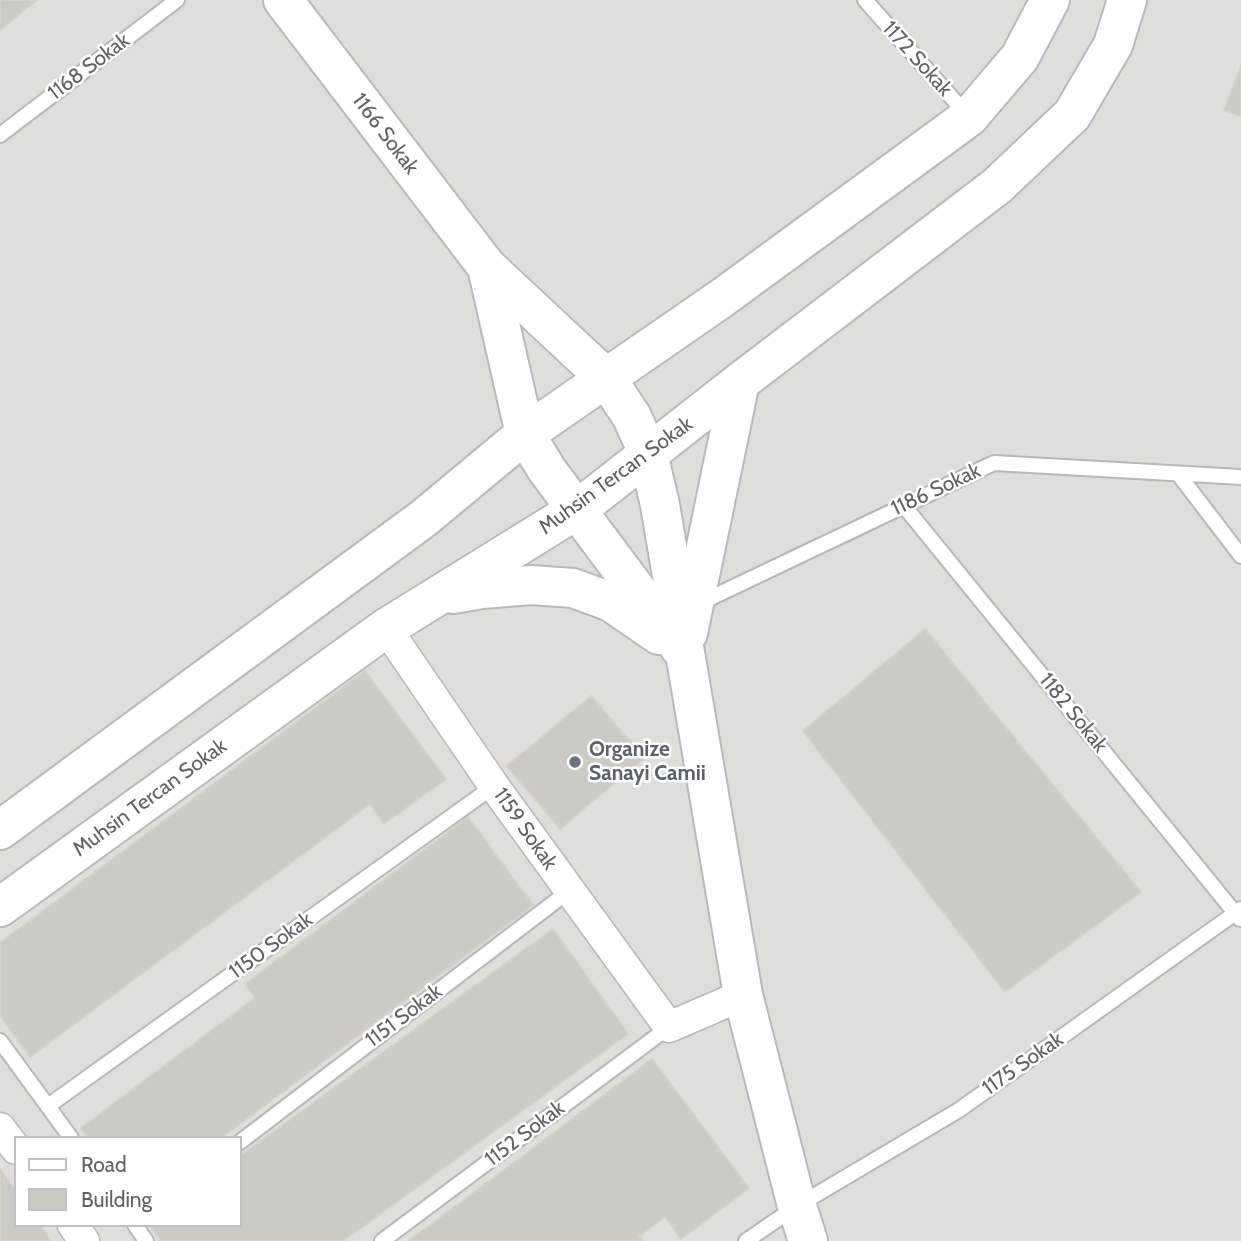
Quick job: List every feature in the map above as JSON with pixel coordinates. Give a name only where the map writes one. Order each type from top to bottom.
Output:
[{"type":"street","name":"1166 Sokak","points":[[283,0],[487,267],[607,379],[632,416],[648,453],[660,505],[743,995],[803,1224]]},
{"type":"street","points":[[0,830],[424,518],[526,434],[607,379],[969,117],[1020,57],[1050,0]]},
{"type":"street","name":"Muhsin Tercan Sokak","points":[[0,907],[386,628],[578,509],[997,186],[1072,115],[1113,45],[1127,0]]},
{"type":"street","name":"1166 Sokak","points":[[487,267],[526,434],[547,470],[684,652]]},
{"type":"street","points":[[435,598],[482,589],[531,585],[572,588],[611,602],[684,652],[740,382]]},
{"type":"street","name":"1159 Sokak","points":[[386,628],[494,786],[669,1027]]},
{"type":"street","points":[[669,1027],[743,995]]},
{"type":"street","points":[[0,1128],[14,1146]]},
{"type":"lane","name":"1168 Sokak","points":[[0,135],[177,0]]},
{"type":"lane","name":"1172 Sokak","points":[[865,0],[969,117]]},
{"type":"lane","name":"1186 Sokak","points":[[694,606],[994,463],[1241,477]]},
{"type":"lane","points":[[1179,475],[1241,556]]},
{"type":"lane","name":"1182 Sokak","points":[[904,506],[1239,914]]},
{"type":"lane","name":"1150 Sokak","points":[[48,1106],[494,786]]},
{"type":"lane","name":"1151 Sokak","points":[[242,1140],[569,891]]},
{"type":"lane","name":"1175 Sokak","points":[[746,1241],[803,1224],[959,1110],[1239,914]]},
{"type":"lane","name":"1152 Sokak","points":[[382,1241],[669,1027]]},
{"type":"lane","points":[[0,1041],[70,1136]]},
{"type":"shaded area","points":[[0,0],[1241,0],[1241,1241],[0,1241]]},
{"type":"building","points":[[0,0],[37,0],[0,30]]},
{"type":"building","points":[[1241,66],[1241,116],[1224,110]]},
{"type":"building","points":[[925,629],[1141,892],[1005,992],[803,731]]},
{"type":"building","points":[[365,671],[446,779],[384,824],[370,804],[30,1057],[0,1016],[0,943]]},
{"type":"building","name":"Organize Sanayi Camii","points":[[591,696],[644,758],[560,829],[507,766]]},
{"type":"building","points":[[468,817],[533,905],[224,1136],[87,1136],[81,1128],[255,998],[245,984]]},
{"type":"building","points":[[553,929],[628,1034],[343,1241],[161,1241],[151,1227],[242,1227],[242,1155]]},
{"type":"building","points":[[652,1059],[749,1188],[681,1239],[665,1217],[639,1236],[643,1241],[409,1241]]},
{"type":"building","points":[[0,1169],[14,1188],[14,1227],[41,1227],[51,1241],[0,1241]]},
{"type":"place","name":"Organize Sanayi Camii","points":[[575,762]]}]
